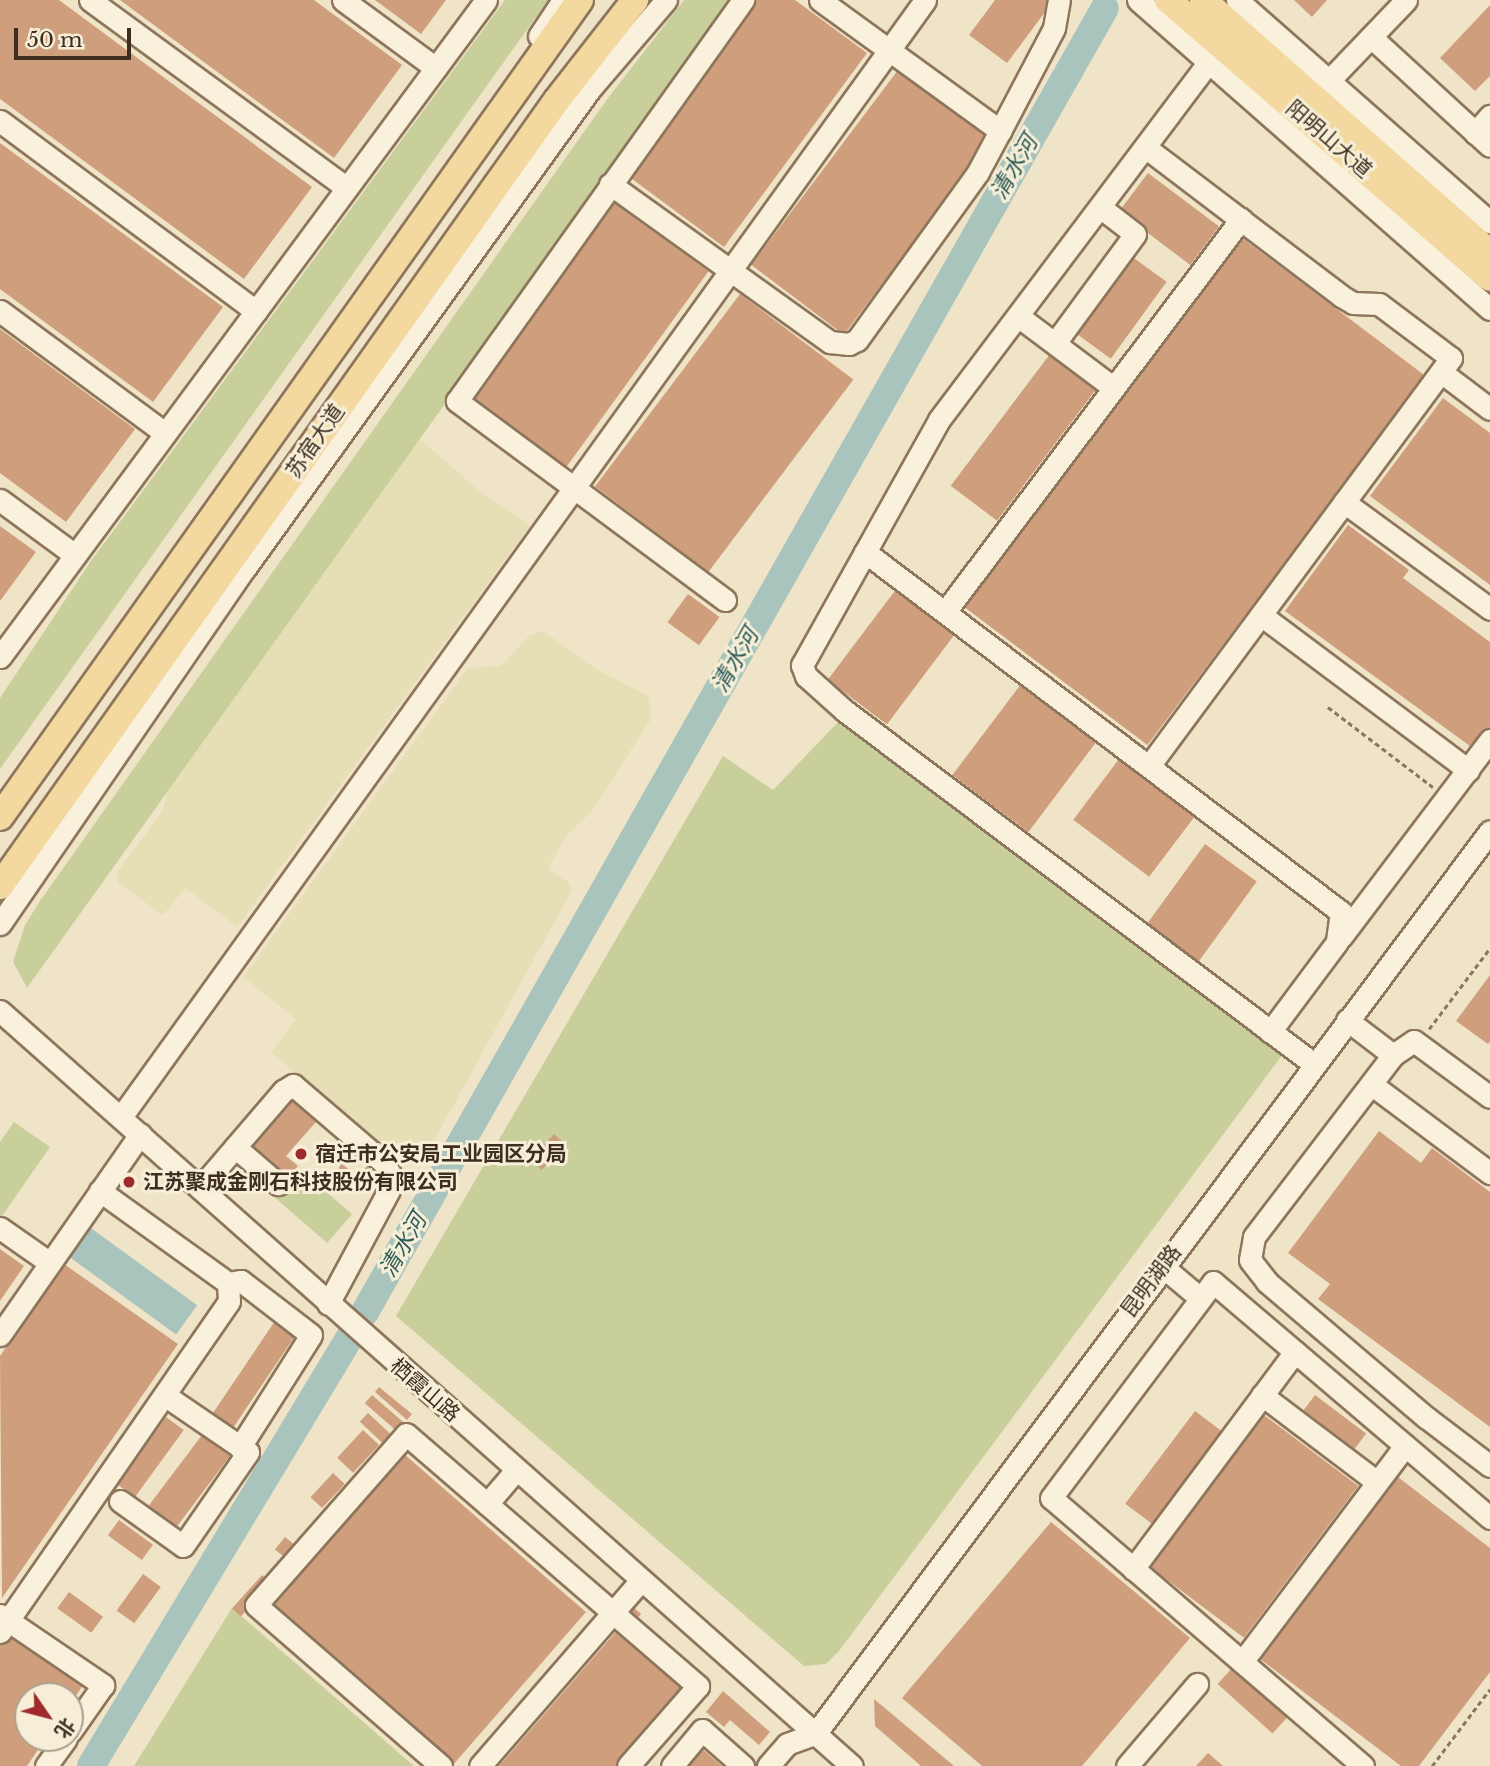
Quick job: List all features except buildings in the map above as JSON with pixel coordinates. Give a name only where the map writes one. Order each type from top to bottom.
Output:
[{"type":"main road","name":"苏宿大道","points":[[0,817],[580,0]]},
{"type":"main road","name":"苏宿大道","points":[[0,886],[557,100],[635,0]]},
{"type":"main road","name":"阳明山大道","points":[[1168,0],[1222,46],[1313,97],[1490,253]]},
{"type":"main road","name":"阳明山大道","points":[[1203,0],[1222,46]]},
{"type":"main road","name":"阳明山大道","points":[[1313,97],[1490,278]]},
{"type":"street","points":[[89,0],[347,188]]},
{"type":"street","points":[[343,0],[436,68]]},
{"type":"street","points":[[0,657],[486,0]]},
{"type":"street","points":[[0,797],[563,0]]},
{"type":"street","points":[[0,924],[245,568],[566,122],[666,0]]},
{"type":"street","points":[[725,600],[457,401],[743,0]]},
{"type":"street","points":[[820,0],[1000,131]]},
{"type":"street","points":[[121,1116],[925,0]]},
{"type":"street","points":[[610,184],[830,342],[849,344],[857,340],[978,172],[1054,28],[1059,0]]},
{"type":"street","points":[[1138,0],[1222,46],[1490,309]]},
{"type":"street","points":[[1237,0],[1313,97],[1490,222]]},
{"type":"street","points":[[1313,97],[1406,0]]},
{"type":"street","points":[[1371,37],[1482,139],[1490,116]]},
{"type":"street","points":[[1222,46],[939,420],[802,665],[806,676],[845,711],[1314,1064]]},
{"type":"street","points":[[0,121],[256,311]]},
{"type":"street","points":[[1145,147],[1341,296],[1353,303],[1371,300],[1451,358],[1149,766]]},
{"type":"street","points":[[1055,343],[1135,234],[1100,207]]},
{"type":"street","points":[[945,612],[1241,219]]},
{"type":"street","points":[[0,311],[165,433]]},
{"type":"street","points":[[1018,316],[1114,388]]},
{"type":"street","points":[[1441,372],[1490,409]]},
{"type":"street","points":[[0,499],[75,555]]},
{"type":"street","points":[[1344,502],[1490,609]]},
{"type":"street","points":[[865,552],[1332,903],[1343,920],[1337,942]]},
{"type":"street","points":[[1261,615],[1468,770]]},
{"type":"street","points":[[1270,1032],[1490,740]]},
{"type":"street","name":"昆明湖路","points":[[816,1734],[1162,1266],[1490,831]]},
{"type":"street","name":"栖霞山路","points":[[0,1011],[852,1766]]},
{"type":"street","points":[[1347,1020],[1393,1055]]},
{"type":"street","points":[[1490,1097],[1414,1041],[1393,1055],[1254,1237],[1250,1260],[1289,1301],[1490,1466]]},
{"type":"street","points":[[1371,1084],[1490,1173]]},
{"type":"street","points":[[200,1188],[283,1091],[293,1085],[388,1168],[389,1190],[328,1304]]},
{"type":"street","points":[[0,1335],[141,1134]]},
{"type":"street","points":[[234,1147],[278,1184]]},
{"type":"street","points":[[100,1191],[228,1283],[241,1281],[311,1335],[240,1447]]},
{"type":"street","points":[[0,1228],[50,1263]]},
{"type":"street","points":[[1162,1266],[1200,1298]]},
{"type":"street","points":[[1363,1766],[1051,1498],[1213,1282],[1490,1518]]},
{"type":"street","points":[[84,1712],[103,1685],[3,1622],[222,1317],[229,1301],[228,1283]]},
{"type":"street","points":[[1133,1569],[1295,1352]]},
{"type":"street","points":[[1262,1395],[1377,1482]]},
{"type":"street","points":[[120,1501],[183,1546],[248,1452],[166,1396]]},
{"type":"street","points":[[442,1766],[256,1605],[407,1434],[698,1686],[628,1766]]},
{"type":"street","points":[[1242,1662],[1405,1446]]},
{"type":"street","points":[[488,1504],[516,1470]]},
{"type":"street","points":[[480,1766],[641,1580]]},
{"type":"street","points":[[1133,1764],[1197,1684]]},
{"type":"street","points":[[672,1766],[702,1730],[743,1766]]},
{"type":"street","points":[[768,1766],[787,1744],[816,1734]]},
{"type":"path","points":[[1328,707],[1447,797]]},
{"type":"path","points":[[1414,1041],[1427,1031],[1490,948]]},
{"type":"path","points":[[1432,1766],[1490,1689]]},
{"type":"shaded area","points":[[420,439],[478,490],[530,526],[237,927],[185,888],[163,915],[117,882],[117,872],[162,812],[168,791]]},
{"type":"shaded area","points":[[543,631],[596,669],[648,696],[651,719],[590,813],[567,835],[550,864],[550,871],[567,881],[572,890],[431,1146],[407,1157],[392,1156],[271,1052],[296,1019],[243,977],[468,668],[501,666],[529,636]]},
{"type":"green space","points":[[505,0],[548,0],[0,769],[0,698],[91,561]]},
{"type":"green space","points":[[684,0],[734,0],[27,988],[13,962],[25,925],[40,901],[608,98]]},
{"type":"green space","points":[[842,718],[1283,1054],[839,1651],[826,1664],[804,1666],[396,1316],[723,756],[773,790]]},
{"type":"green space","points":[[14,1122],[50,1147],[0,1219],[0,1142]]},
{"type":"green space","points":[[300,1169],[352,1214],[327,1243],[275,1198]]},
{"type":"green space","points":[[232,1608],[414,1766],[134,1766]]},
{"type":"water","points":[[88,1226],[197,1305],[176,1334],[67,1255]]},
{"type":"waterway","name":"清水河","points":[[365,1312],[1105,8]]},
{"type":"waterway","name":"清水河","points":[[91,1766],[350,1337]]},
{"type":"place","name":"宿迁市公安局工业园区分局","points":[[301,1154]]},
{"type":"place","name":"江苏聚成金刚石科技股份有限公司","points":[[129,1182]]}]
